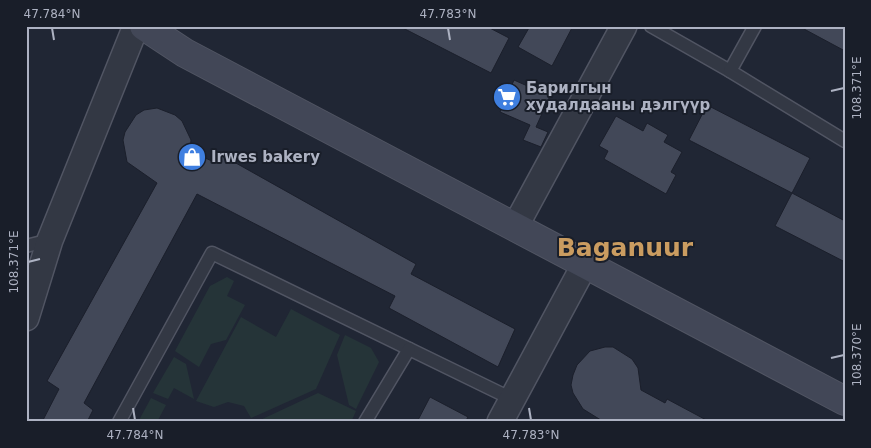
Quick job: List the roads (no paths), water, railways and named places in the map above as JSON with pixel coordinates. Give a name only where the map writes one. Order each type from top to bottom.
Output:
[{"type":"main road","points":[[144,26],[186,53],[845,401]]},
{"type":"street","points":[[26,318],[38,243],[136,26]]},
{"type":"street","points":[[515,227],[624,26]]},
{"type":"street","points":[[500,422],[586,264]]},
{"type":"lane","points":[[651,26],[730,71],[845,141]]},
{"type":"lane","points":[[730,71],[755,26]]},
{"type":"lane","points":[[120,422],[212,253],[512,399]]},
{"type":"lane","points":[[365,422],[409,349]]},
{"type":"place","name":"Барилгын худалдааны дэлгүүр","points":[[507,97]]},
{"type":"place","name":"Irwes bakery","points":[[192,157]]},
{"type":"district","name":"Baganuur","points":[[625,247]]}]
